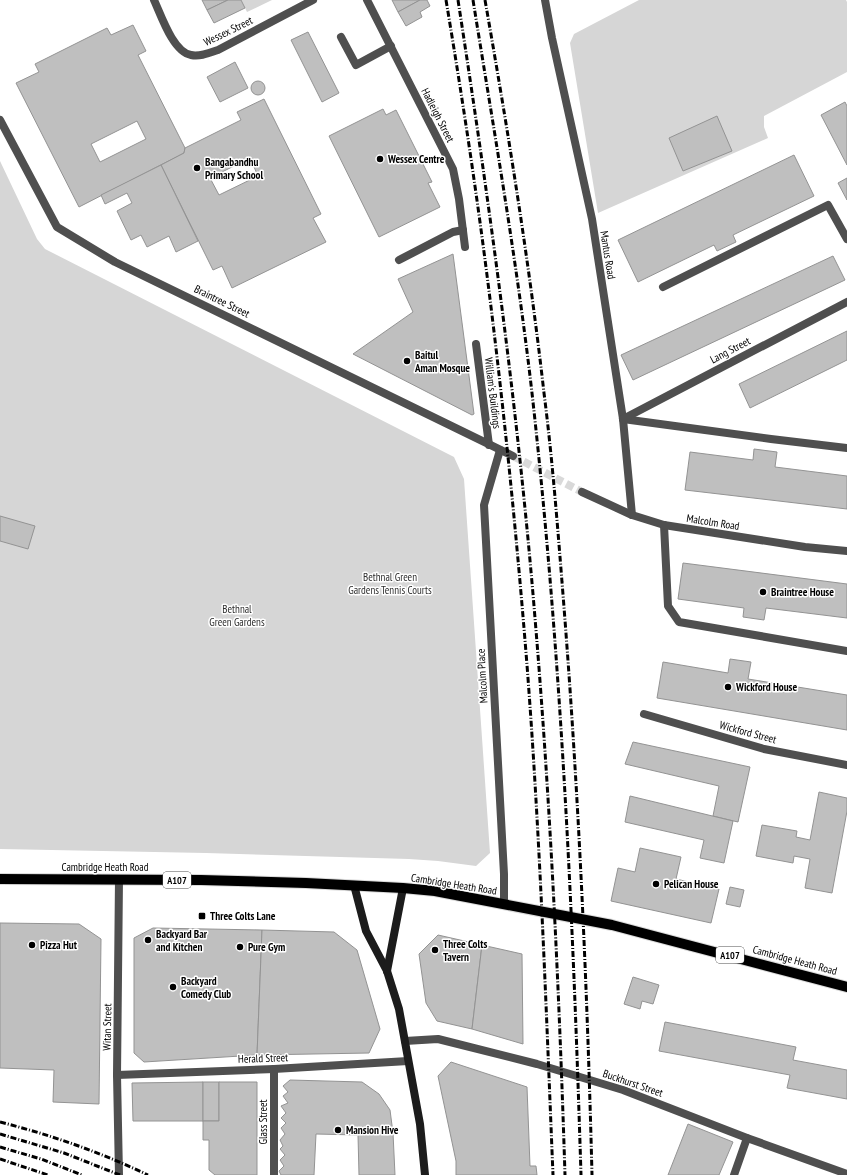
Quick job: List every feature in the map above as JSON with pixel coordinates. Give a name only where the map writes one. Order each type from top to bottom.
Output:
[{"type":"main road","name":"Cambridge Heath Road","points":[[0,879],[201,880],[354,885],[435,891],[612,925],[847,987]]},
{"type":"main road","points":[[354,885],[366,931],[386,971],[399,1009],[420,1124],[425,1175]]},
{"type":"main road","points":[[386,971],[403,888]]},
{"type":"street","name":"Wessex Street","points":[[154,0],[171,37],[180,50],[190,55],[203,55],[218,50],[313,0]]},
{"type":"street","name":"Hadleigh Street","points":[[368,0],[453,169],[459,199],[465,247]]},
{"type":"street","name":"Mantus Road","points":[[545,0],[592,219],[623,419],[632,515]]},
{"type":"street","points":[[341,37],[356,65],[391,46]]},
{"type":"street","name":"Braintree Street","points":[[0,120],[57,227],[115,262],[404,402],[488,445]]},
{"type":"street","points":[[663,287],[828,205],[847,239]]},
{"type":"street","points":[[399,260],[453,232],[463,230]]},
{"type":"street","name":"Lang Street","points":[[623,419],[847,302]]},
{"type":"street","name":"William's Buildings","points":[[476,344],[488,445]]},
{"type":"street","points":[[623,419],[847,448]]},
{"type":"street","points":[[488,445],[513,456]]},
{"type":"street","name":"Malcolm Place","points":[[500,450],[484,505],[504,874],[504,904]]},
{"type":"street","name":"Malcolm Road","points":[[582,492],[632,515],[664,525],[805,547],[847,551]]},
{"type":"street","points":[[664,525],[668,606],[679,622],[847,651]]},
{"type":"street","name":"Wickford Street","points":[[644,714],[764,749],[847,765]]},
{"type":"street","name":"Witan Street","points":[[119,1175],[117,1075],[120,879]]},
{"type":"street","name":"Buckhurst Street","points":[[405,1041],[438,1039],[537,1064],[623,1090],[747,1138],[847,1174]]},
{"type":"street","name":"Herald Street","points":[[117,1075],[274,1069],[408,1061]]},
{"type":"street","name":"Glass Street","points":[[274,1069],[274,1175]]},
{"type":"street","points":[[734,1175],[747,1138]]},
{"type":"green space","points":[[241,0],[272,0],[247,12]]},
{"type":"green space","points":[[639,0],[846,0],[847,72],[764,116],[764,127],[768,138],[598,213],[570,43],[574,34]]},
{"type":"green space","name":"Bethnal Green Gardens","points":[[0,161],[37,239],[45,249],[454,457],[464,479],[490,853],[476,866],[409,859],[0,849]]},
{"type":"building","points":[[202,0],[228,0],[207,10]]},
{"type":"building","points":[[228,0],[241,0],[245,8],[214,23],[207,10]]},
{"type":"building","points":[[392,0],[420,0],[398,12]]},
{"type":"building","points":[[420,0],[427,0],[430,6],[420,12],[422,17],[406,26],[398,12]]},
{"type":"building","points":[[133,25],[146,51],[138,55],[185,148],[184,153],[79,207],[16,83],[39,72],[35,64],[107,28],[111,35]],"holes":[[[137,121],[146,139],[100,162],[91,144]]]},
{"type":"building","points":[[308,32],[339,93],[322,102],[291,40]]},
{"type":"building","points":[[235,62],[248,88],[220,102],[207,77]]},
{"type":"building","points":[[258,81],[263,83],[265,88],[263,93],[258,95],[253,93],[251,88],[253,83]]},
{"type":"building","points":[[264,99],[321,214],[313,218],[326,242],[232,288],[222,266],[213,270],[161,165],[184,153],[185,148],[241,120],[237,112]],"holes":[[[250,158],[258,176],[219,195],[210,178]]]},
{"type":"building","points":[[845,102],[847,106],[847,165],[821,115]]},
{"type":"building","name":"Wessex Centre","points":[[383,109],[386,115],[396,110],[432,182],[428,183],[440,207],[379,237],[329,136]]},
{"type":"building","points":[[717,116],[732,151],[683,171],[669,138]]},
{"type":"building","points":[[794,155],[814,196],[733,235],[736,242],[717,251],[714,245],[638,282],[618,240]]},
{"type":"building","points":[[161,165],[198,241],[176,252],[169,236],[147,247],[141,235],[131,240],[117,211],[132,203],[127,193],[105,204],[101,195]]},
{"type":"building","points":[[847,178],[847,200],[838,183]]},
{"type":"building","points":[[453,254],[474,414],[472,415],[353,354],[413,312],[398,279]]},
{"type":"building","points":[[833,256],[845,280],[633,380],[621,355]]},
{"type":"building","points":[[847,331],[847,360],[750,408],[739,384]]},
{"type":"building","points":[[754,449],[777,452],[775,467],[847,476],[847,509],[685,490],[690,452],[753,460]]},
{"type":"building","points":[[0,516],[35,526],[28,549],[0,541]]},
{"type":"building","name":"Braintree House","points":[[683,563],[847,584],[847,618],[766,608],[764,620],[743,617],[744,608],[678,599]]},
{"type":"building","name":"Wickford House","points":[[730,659],[751,662],[748,679],[847,695],[847,730],[657,698],[663,662],[728,673]]},
{"type":"building","points":[[633,742],[750,767],[738,822],[713,816],[719,786],[625,764]]},
{"type":"building","points":[[819,792],[847,798],[847,811],[832,893],[805,888],[810,859],[794,856],[793,863],[756,856],[762,825],[797,831],[796,837],[810,840]]},
{"type":"building","points":[[630,796],[733,821],[724,863],[700,858],[704,840],[625,822]]},
{"type":"building","name":"Pelican House","points":[[640,848],[681,857],[676,879],[719,889],[711,923],[611,901],[618,868],[635,872]]},
{"type":"building","points":[[730,887],[744,890],[740,907],[726,904]]},
{"type":"building","points":[[0,923],[79,924],[101,939],[99,1104],[53,1102],[54,1070],[0,1068]]},
{"type":"building","points":[[153,928],[262,930],[257,1055],[144,1062],[134,1053],[134,938]]},
{"type":"building","points":[[262,930],[334,932],[357,950],[380,1029],[369,1053],[257,1055]]},
{"type":"building","points":[[438,935],[482,945],[472,1029],[437,1021],[426,1003],[419,954]]},
{"type":"building","points":[[482,945],[522,954],[523,1044],[472,1029]]},
{"type":"building","points":[[633,977],[659,985],[653,1004],[642,1001],[640,1009],[624,1004]]},
{"type":"building","points":[[665,1022],[796,1047],[793,1060],[847,1070],[847,1099],[787,1088],[790,1075],[659,1051]]},
{"type":"building","points":[[451,1062],[527,1087],[530,1166],[536,1166],[537,1175],[456,1175],[456,1161],[438,1076]]},
{"type":"building","name":"Mansion Hive","points":[[290,1080],[362,1082],[379,1094],[390,1110],[393,1133],[395,1175],[359,1175],[358,1135],[316,1134],[314,1175],[281,1175],[279,1171],[284,1166],[280,1160],[285,1155],[280,1149],[283,1146],[280,1140],[285,1134],[281,1128],[286,1123],[281,1118],[286,1113],[281,1106],[288,1103],[283,1096],[288,1092],[283,1086]]},
{"type":"building","points":[[203,1082],[203,1121],[133,1121],[132,1083]]},
{"type":"building","points":[[203,1082],[219,1082],[219,1121],[203,1121]]},
{"type":"building","points":[[219,1082],[257,1082],[257,1175],[215,1175],[209,1170],[209,1140],[203,1140],[203,1121],[219,1121]]},
{"type":"building","points":[[688,1124],[733,1142],[719,1175],[668,1175]]},
{"type":"tunnel","points":[[513,456],[582,492]]},
{"type":"railway","points":[[446,0],[466,126],[491,303],[503,406],[518,562],[536,792],[553,1175]]},
{"type":"railway","points":[[458,0],[481,151],[511,378],[534,606],[540,677],[557,961],[565,1175]]},
{"type":"railway","points":[[473,0],[505,196],[526,344],[551,588],[570,881],[581,1175]]},
{"type":"railway","points":[[485,0],[525,245],[547,417],[554,488],[568,656],[577,804],[585,953],[592,1175]]},
{"type":"railway","points":[[0,1122],[75,1145],[148,1175]]},
{"type":"railway","points":[[0,1134],[64,1153],[120,1175]]},
{"type":"railway","points":[[0,1147],[41,1159],[82,1175]]},
{"type":"railway","points":[[0,1159],[48,1175]]},
{"type":"place","name":"Wessex Centre","points":[[380,159]]},
{"type":"place","name":"Bangabandhu Primary School","points":[[197,168]]},
{"type":"place","name":"Baitul Aman Mosque","points":[[407,361]]},
{"type":"place","name":"Braintree House","points":[[763,592]]},
{"type":"place","name":"Wickford House","points":[[728,687]]},
{"type":"place","name":"Pelican House","points":[[656,884]]},
{"type":"place","name":"Three Colts Lane","points":[[202,916]]},
{"type":"place","name":"Backyard Bar and Kitchen","points":[[148,940]]},
{"type":"place","name":"Pizza Hut","points":[[32,945]]},
{"type":"place","name":"Pure Gym","points":[[240,947]]},
{"type":"place","name":"Three Colts Tavern","points":[[435,950]]},
{"type":"place","name":"Backyard Comedy Club","points":[[173,987]]},
{"type":"place","name":"Mansion Hive","points":[[338,1130]]},
{"type":"park label","name":"Bethnal Green Gardens Tennis Courts","points":[[390,583]]}]
